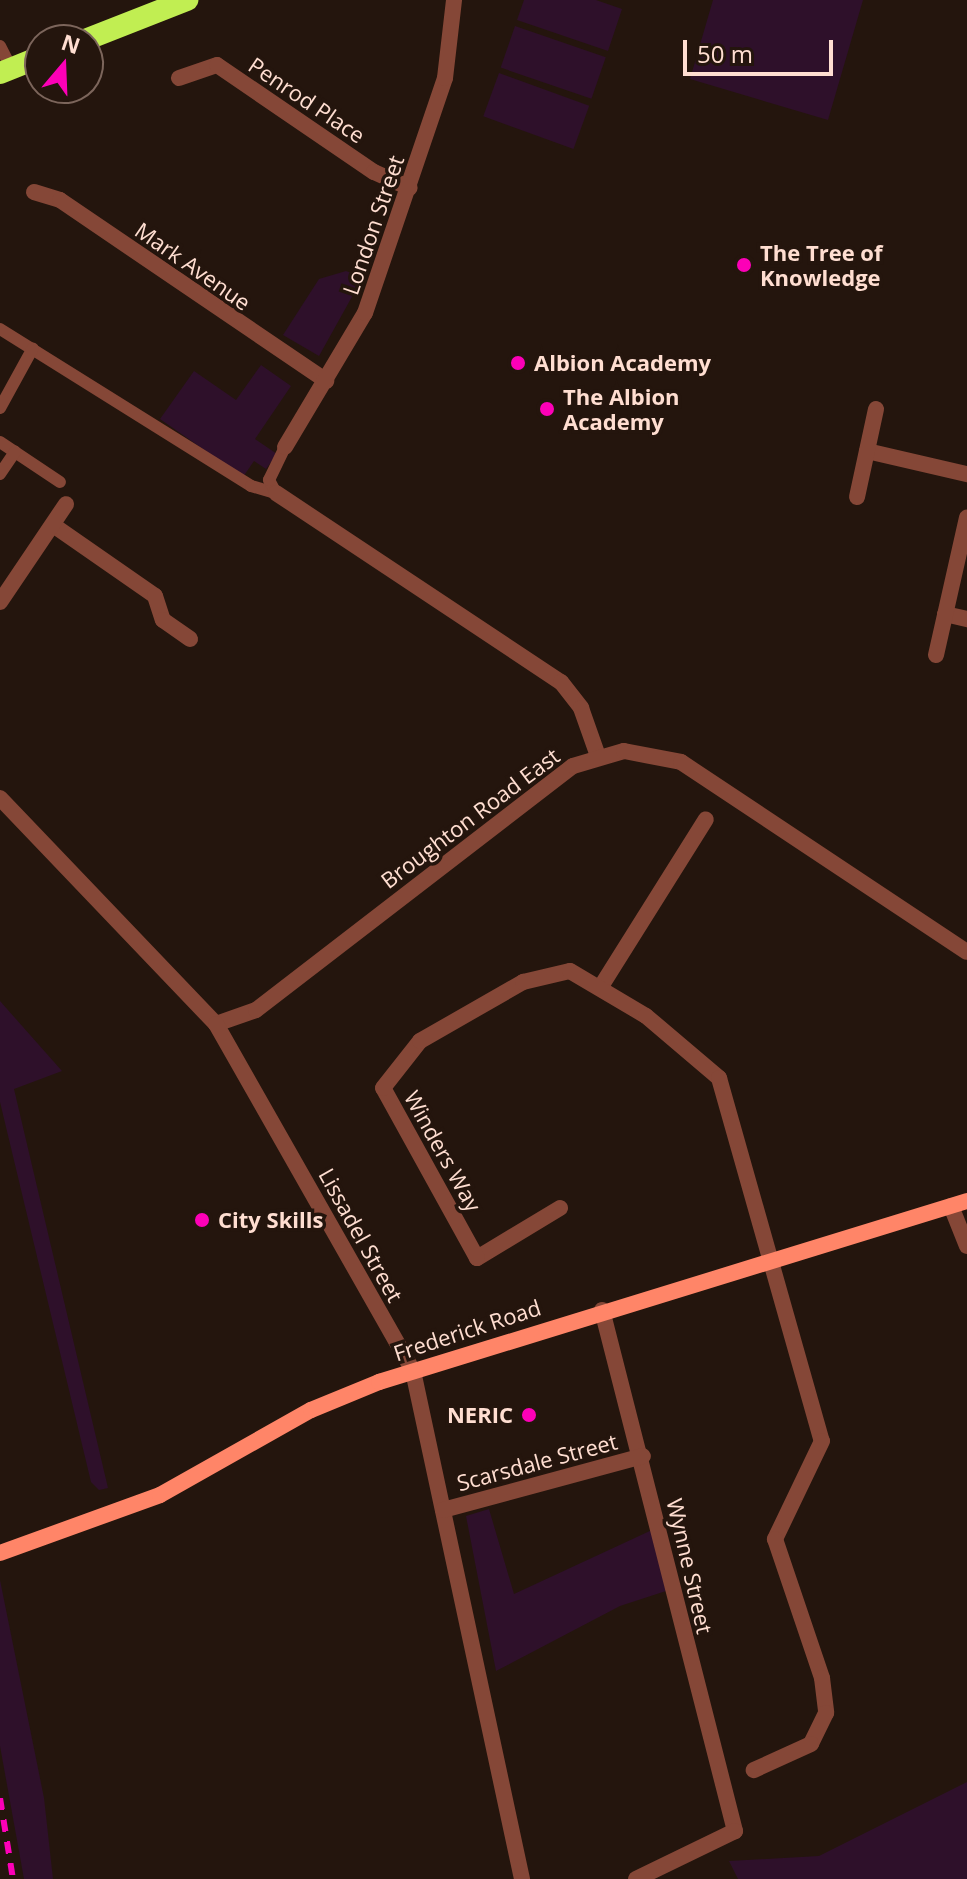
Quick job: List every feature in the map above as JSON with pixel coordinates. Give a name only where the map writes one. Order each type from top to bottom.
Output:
[{"type":"highway","points":[[104,33],[187,0]]},
{"type":"highway","points":[[5,71],[24,63]]},
{"type":"main road","name":"Frederick Road","points":[[0,1553],[106,1518],[160,1495],[311,1410],[413,1371],[602,1310],[959,1203]]},
{"type":"street","name":"London Street","points":[[285,447],[365,313],[410,188],[448,67],[454,0]]},
{"type":"street","points":[[0,46],[5,71]]},
{"type":"street","name":"Penrod Place","points":[[179,78],[217,65],[374,172],[410,188]]},
{"type":"street","name":"Mark Avenue","points":[[34,192],[60,200],[326,381]]},
{"type":"street","points":[[0,329],[251,486],[276,493],[561,682],[581,708],[598,756]]},
{"type":"street","points":[[0,408],[33,348]]},
{"type":"street","points":[[857,497],[876,409]]},
{"type":"street","points":[[0,442],[60,482]]},
{"type":"street","points":[[276,493],[269,480],[285,447]]},
{"type":"street","points":[[867,451],[967,474]]},
{"type":"street","points":[[0,474],[15,452]]},
{"type":"street","points":[[0,602],[66,504]]},
{"type":"street","points":[[936,655],[967,517]]},
{"type":"street","points":[[53,525],[155,596],[163,620],[190,639]]},
{"type":"street","points":[[945,614],[967,619]]},
{"type":"street","name":"Broughton Road East","points":[[216,1024],[256,1010],[573,766],[598,756],[640,751],[681,762],[967,952]]},
{"type":"street","name":"Lissadel Street","points":[[0,798],[216,1024],[413,1371],[522,1879]]},
{"type":"street","points":[[600,988],[706,819]]},
{"type":"street","name":"Winders Way","points":[[560,1208],[477,1258],[383,1088],[420,1041],[523,982],[570,971],[646,1016],[719,1078],[822,1441],[775,1539],[828,1699],[811,1744],[754,1770]]},
{"type":"street","points":[[959,1203],[967,1246]]},
{"type":"street","name":"Wynne Street","points":[[602,1310],[643,1456],[735,1831],[645,1877]]},
{"type":"street","name":"Scarsdale Street","points":[[443,1510],[643,1456]]},
{"type":"shaded area","points":[[524,0],[596,0],[622,9],[608,51],[517,20]]},
{"type":"shaded area","points":[[713,0],[863,0],[828,120],[690,79]]},
{"type":"shaded area","points":[[515,26],[606,57],[591,99],[501,68]]},
{"type":"shaded area","points":[[499,73],[589,106],[573,149],[483,116]]},
{"type":"shaded area","points":[[346,271],[363,277],[319,356],[283,335],[319,279]]},
{"type":"shaded area","points":[[261,365],[291,386],[255,439],[277,454],[266,469],[254,461],[243,477],[160,419],[194,371],[236,400]]},
{"type":"shaded area","points":[[0,1001],[62,1071],[14,1089],[108,1488],[99,1490],[91,1482],[0,1102]]},
{"type":"shaded area","points":[[489,1509],[514,1594],[652,1530],[666,1591],[620,1606],[496,1671],[466,1516]]},
{"type":"shaded area","points":[[0,1580],[44,1798],[53,1879],[24,1879],[0,1746]]},
{"type":"shaded area","points":[[967,1782],[967,1879],[738,1879],[729,1861],[819,1856]]},
{"type":"railway","points":[[0,1798],[13,1879]]},
{"type":"place","name":"The Tree of Knowledge","points":[[744,265]]},
{"type":"place","name":"Albion Academy","points":[[518,363]]},
{"type":"place","name":"The Albion Academy","points":[[547,409]]},
{"type":"place","name":"City Skills","points":[[202,1220]]},
{"type":"place","name":"NERIC","points":[[529,1415]]}]
